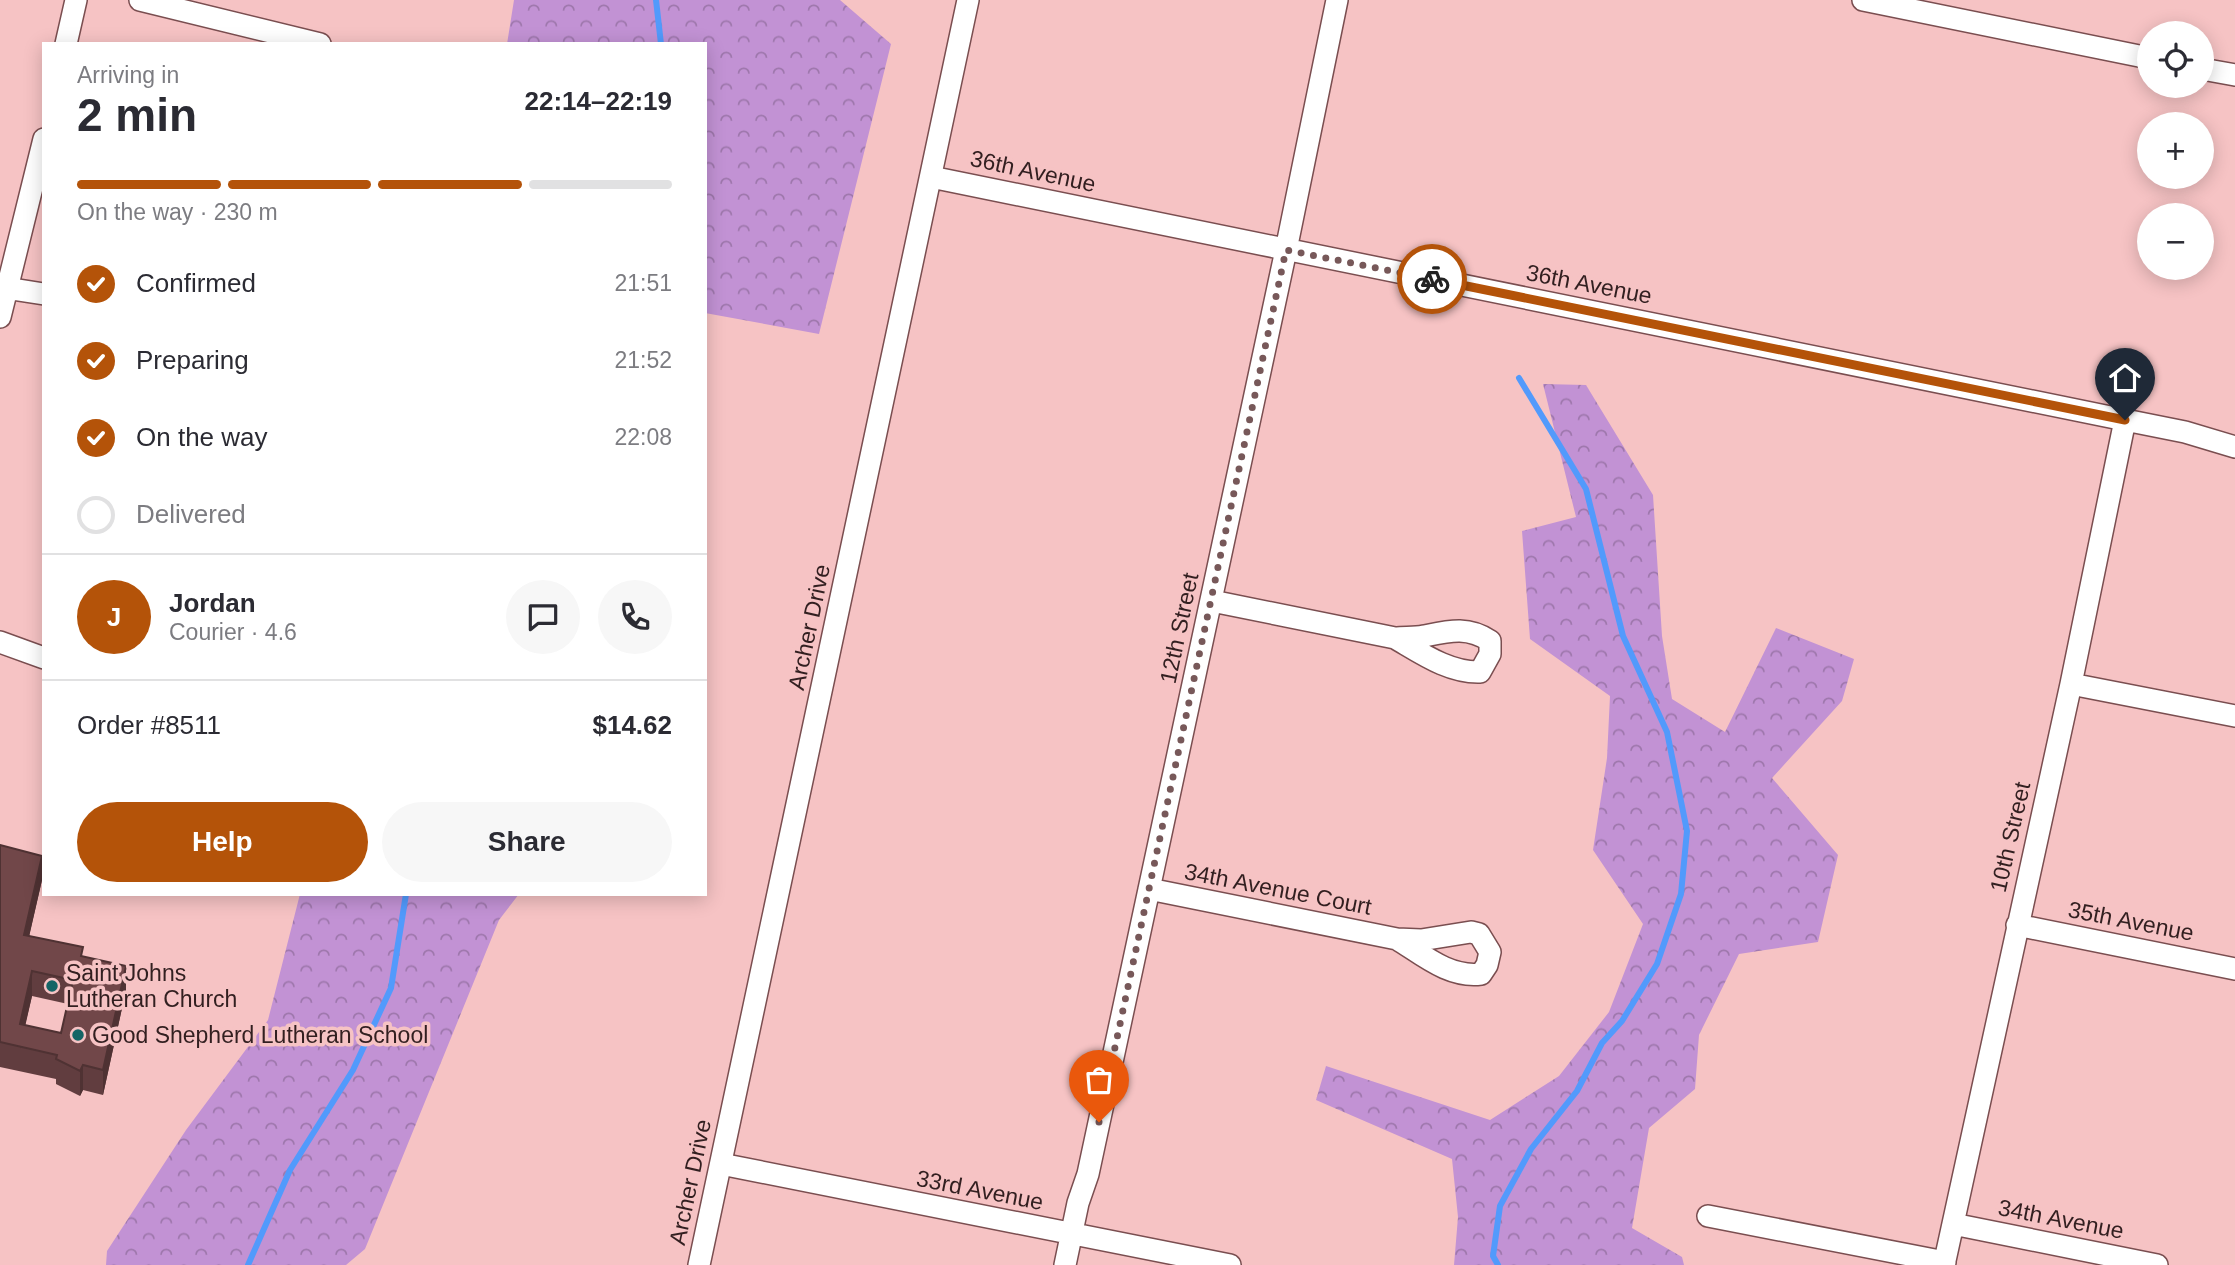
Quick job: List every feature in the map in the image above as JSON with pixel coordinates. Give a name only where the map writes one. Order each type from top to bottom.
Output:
[{"type":"street","points":[[66,42],[76,0]]},
{"type":"street","points":[[140,0],[312,42]]},
{"type":"street","name":"Archer Drive","points":[[699,1265],[968,0]]},
{"type":"street","name":"12th Street","points":[[1065,1265],[1078,1203],[1088,1174],[1212,601],[1337,0]]},
{"type":"street","points":[[1863,0],[2137,56]]},
{"type":"street","points":[[2214,71],[2235,75]]},
{"type":"street","points":[[0,317],[4,288],[42,146]]},
{"type":"street","name":"36th Avenue","points":[[932,177],[2185,432],[2235,447]]},
{"type":"street","points":[[4,288],[42,294]]},
{"type":"street","name":"10th Street","points":[[1945,1264],[2071,684],[2125,420]]},
{"type":"street","points":[[1212,601],[1395,638]]},
{"type":"street","points":[[0,642],[42,657]]},
{"type":"street","points":[[2071,684],[2235,716]]},
{"type":"street","name":"34th Avenue Court","points":[[1149,889],[1397,939]]},
{"type":"street","name":"35th Avenue","points":[[2017,925],[2235,969]]},
{"type":"street","name":"33rd Avenue","points":[[721,1164],[1230,1265]]},
{"type":"street","points":[[1708,1216],[1945,1264]]},
{"type":"street","name":"34th Avenue","points":[[1954,1224],[2157,1265]]},
{"type":"green space","points":[[514,0],[840,0],[891,44],[819,334],[707,313],[707,42],[507,42]]},
{"type":"green space","points":[[1543,384],[1586,385],[1653,495],[1662,636],[1672,699],[1725,732],[1776,628],[1854,659],[1842,701],[1772,778],[1838,855],[1818,942],[1739,954],[1699,1035],[1695,1089],[1649,1128],[1632,1228],[1682,1257],[1684,1265],[1454,1265],[1458,1217],[1452,1159],[1316,1100],[1326,1066],[1490,1120],[1559,1076],[1609,1012],[1643,924],[1593,850],[1607,758],[1610,696],[1530,639],[1522,531],[1576,517]]},
{"type":"green space","points":[[299,896],[517,896],[499,920],[365,1249],[346,1265],[106,1265],[107,1251],[186,1130],[268,1020]]},
{"type":"building","name":"Saint Johns Lutheran Church","points":[[0,845],[42,856],[24,935],[83,947],[81,956],[126,966],[103,1070],[83,1065],[80,1071],[56,1059],[57,1055],[0,1042]],"holes":[[[32,971],[73,980],[61,1033],[20,1024]]]},
{"type":"waterway","points":[[656,0],[661,42]]},
{"type":"waterway","points":[[1498,1265],[1493,1256],[1500,1206],[1531,1149],[1577,1091],[1602,1043],[1622,1021],[1657,964],[1681,894],[1687,831],[1667,732],[1623,636],[1586,489],[1519,378]]},
{"type":"waterway","points":[[248,1265],[290,1170],[353,1070],[391,988],[406,896]]},
{"type":"way so far","points":[[1099,1122],[1286,250],[1432,279]]},
{"type":"place","name":"Saint Johns Lutheran Church","points":[[52,986]]},
{"type":"place","name":"Good Shepherd Lutheran School","points":[[78,1035]]},
{"type":"route","points":[[1432,279],[2125,420]]}]
